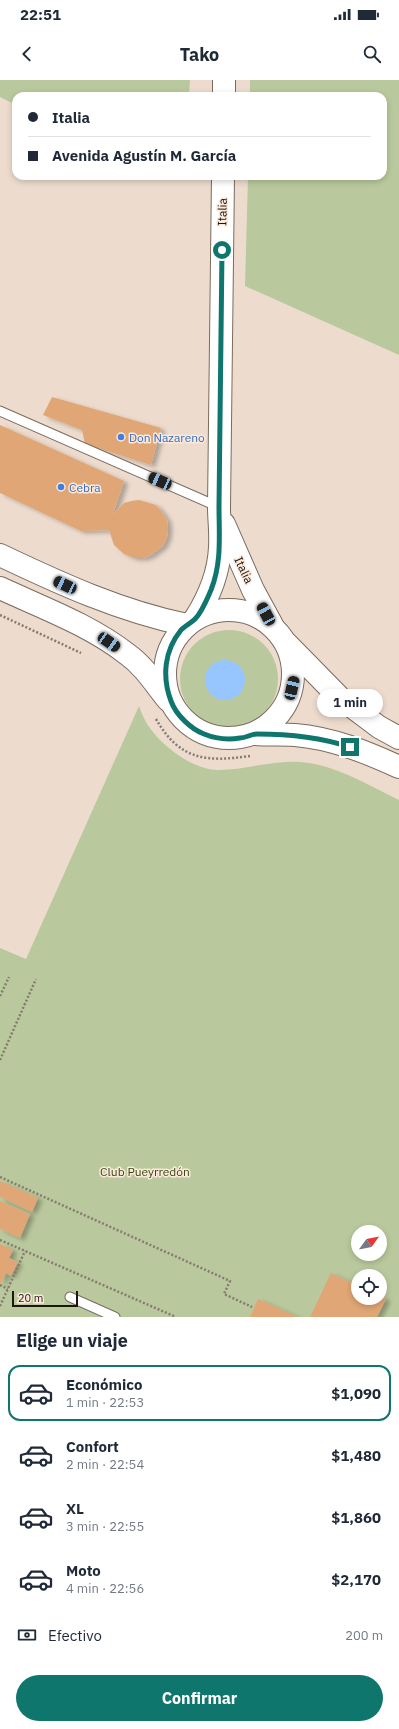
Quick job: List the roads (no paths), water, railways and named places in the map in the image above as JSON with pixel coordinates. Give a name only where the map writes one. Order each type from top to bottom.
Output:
[{"type":"main road","points":[[224,80],[224,92]]},
{"type":"main road","name":"Italia","points":[[191,622],[207,598],[218,565],[220,547],[219,509],[223,180]]},
{"type":"main road","name":"Italia","points":[[219,509],[238,558],[278,633]]},
{"type":"main road","points":[[0,555],[78,591],[120,607],[146,616],[191,622]]},
{"type":"main road","points":[[0,588],[99,635],[128,654],[148,674],[164,712],[186,723],[203,734],[224,739],[241,738],[255,734],[296,735],[335,742],[365,752],[399,767]]},
{"type":"main road","points":[[164,712],[166,688],[165,668],[170,649],[180,632],[191,622],[216,611],[234,609],[255,614],[278,633],[339,697],[379,727],[399,738]]},
{"type":"main road","points":[[255,734],[276,718],[290,698],[294,679],[292,658],[278,633]]},
{"type":"lane","points":[[0,411],[219,509]]},
{"type":"lane","points":[[70,1297],[115,1317]]},
{"type":"water","points":[[221,660],[229,660],[236,663],[242,669],[245,680],[242,691],[236,697],[229,700],[221,700],[214,697],[208,691],[205,684],[205,676],[208,669],[214,663]]},
{"type":"place","name":"Don Nazareno","points":[[121,437]]},
{"type":"place","name":"Cebra","points":[[61,487]]},
{"type":"park label","name":"Club Pueyrredón","points":[[145,1171]]}]
